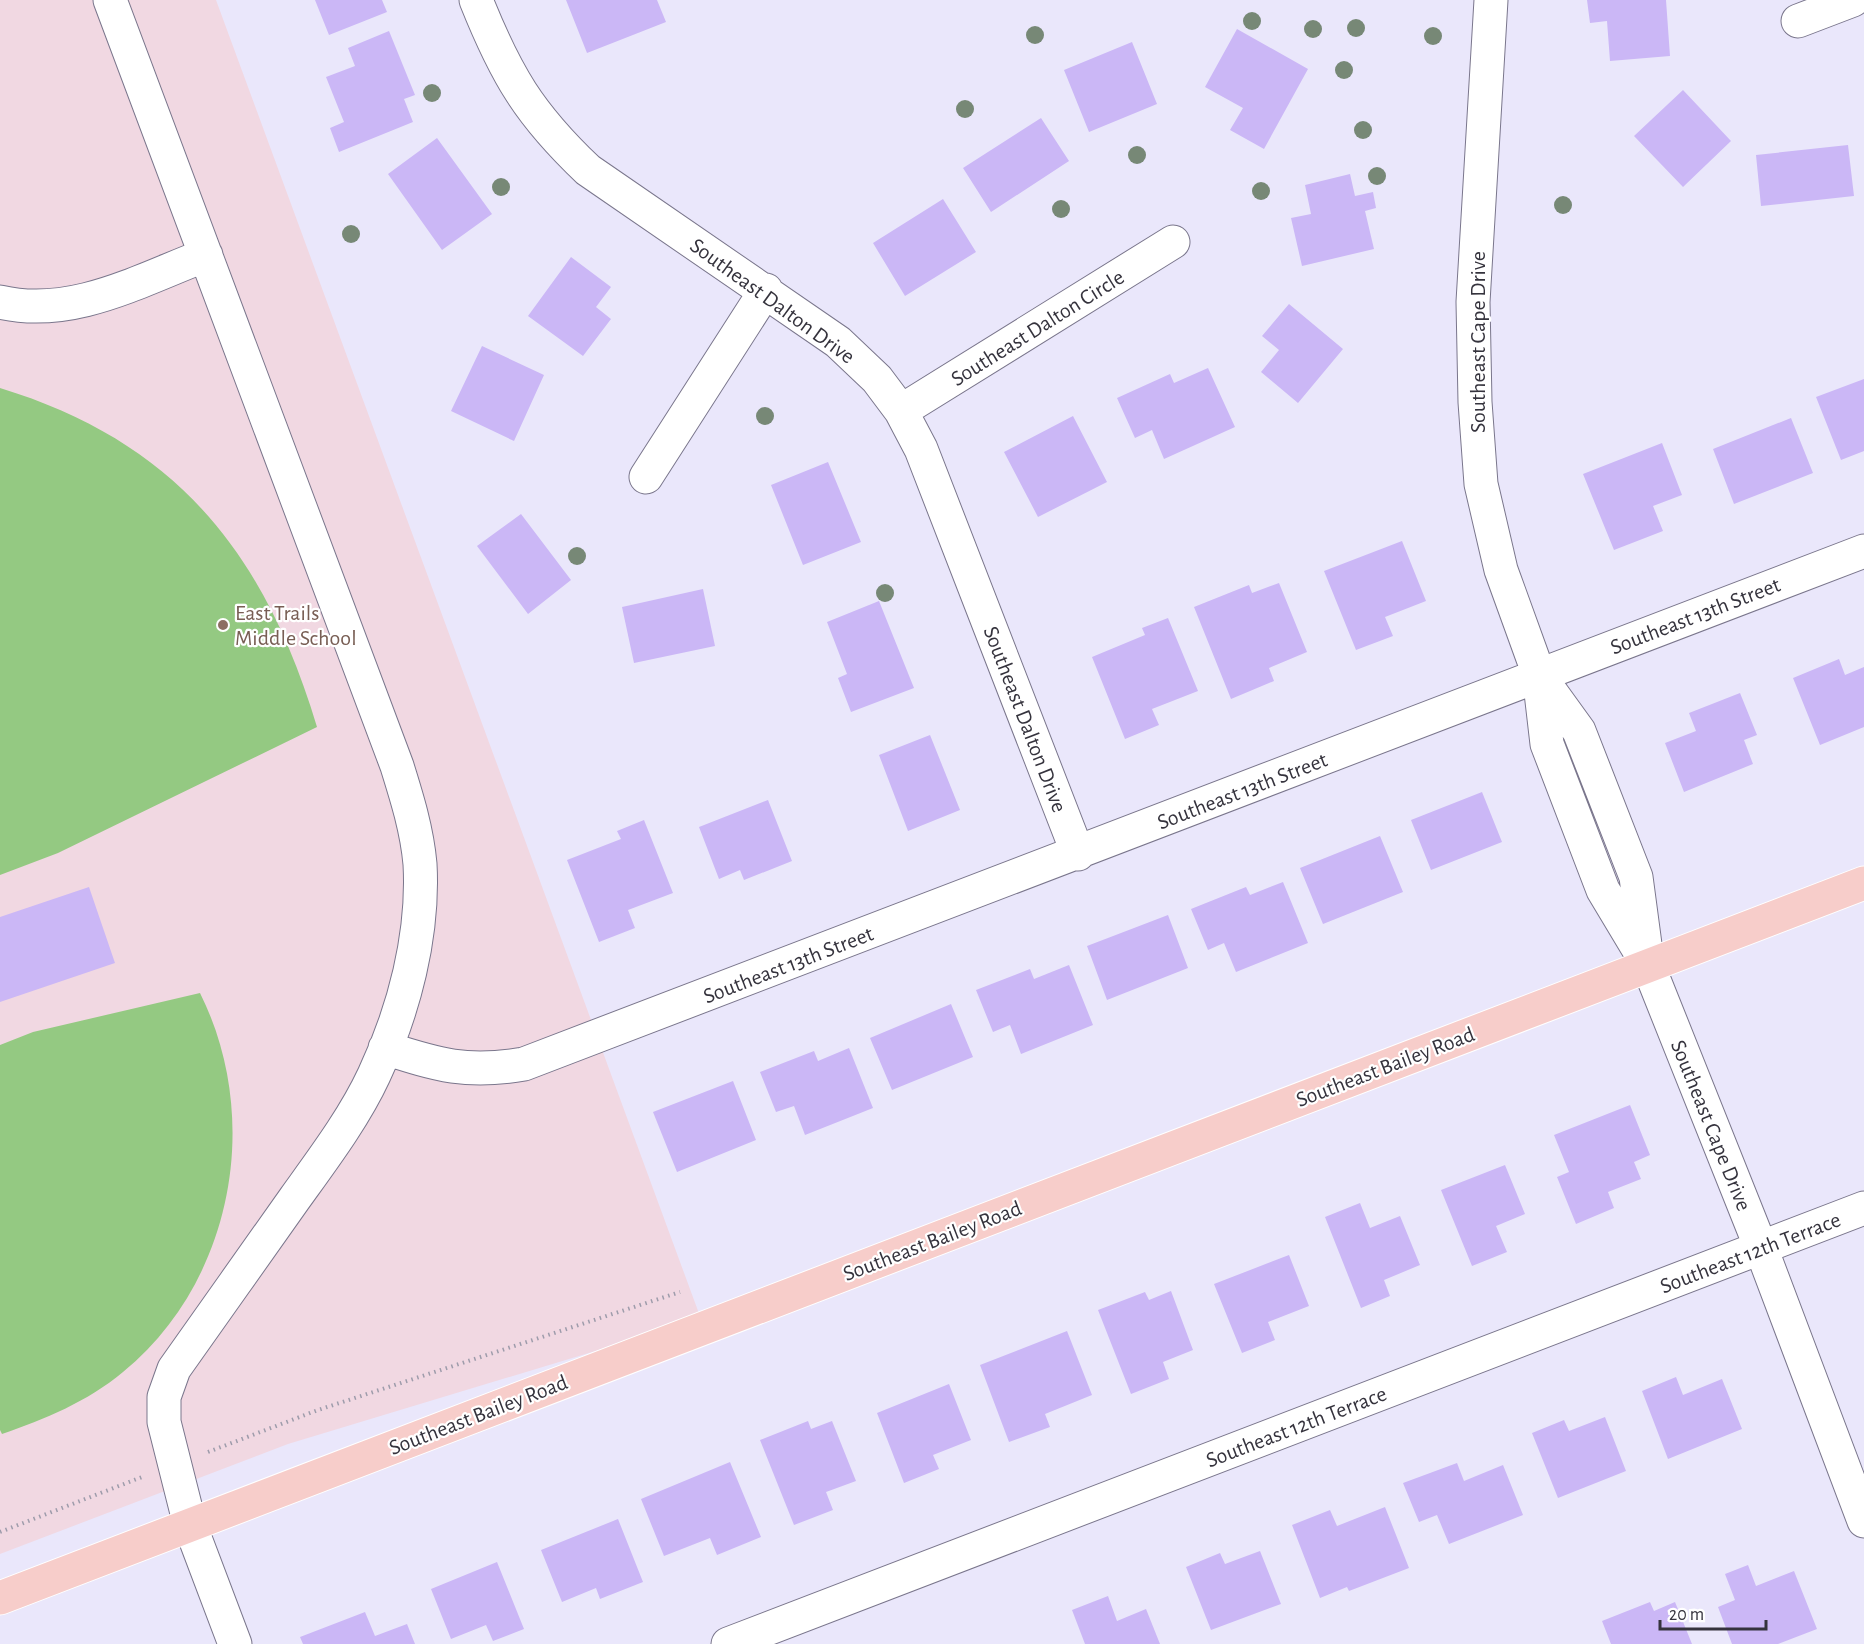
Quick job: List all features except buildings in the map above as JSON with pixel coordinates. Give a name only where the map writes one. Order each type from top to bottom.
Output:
[{"type":"main road","name":"Southeast Bailey Road","points":[[0,1598],[1864,883]]},
{"type":"street","points":[[110,0],[397,766],[412,813],[420,863],[420,908],[410,966],[396,1020],[374,1077],[345,1124],[174,1369],[164,1397],[164,1422],[190,1525],[235,1644]]},
{"type":"street","name":"Southeast Dalton Drive","points":[[476,0],[498,54],[523,98],[553,137],[588,170],[766,290],[838,342],[877,379],[901,411],[921,449],[1078,854]]},
{"type":"street","name":"Southeast Cape Drive","points":[[1491,0],[1473,302],[1475,402],[1481,484],[1502,570],[1539,675],[1579,730],[1636,877],[1648,965],[1761,1248],[1864,1521]]},
{"type":"street","points":[[1798,21],[1853,0]]},
{"type":"street","name":"Southeast Dalton Circle","points":[[901,411],[1173,242]]},
{"type":"street","points":[[0,302],[24,307],[50,308],[77,302],[206,255]]},
{"type":"street","points":[[646,477],[766,290]]},
{"type":"street","name":"Southeast 13th Street","points":[[385,1048],[438,1065],[489,1070],[524,1064],[1078,854],[1864,550]]},
{"type":"street","name":"Southeast 12th Terrace","points":[[728,1644],[1864,1208]]},
{"type":"path","points":[[221,1447],[318,1410],[680,1292]]},
{"type":"path","points":[[0,1532],[132,1481]]},
{"type":"shaded area","name":"East Trails Middle School","points":[[0,0],[216,0],[701,1319],[288,1444],[0,1554]]},
{"type":"green space","points":[[0,388],[62,411],[117,439],[164,473],[205,513],[241,558],[270,609],[296,665],[317,727],[58,853],[0,875]]},
{"type":"green space","points":[[200,993],[219,1042],[230,1093],[232,1145],[226,1196],[212,1246],[190,1293],[160,1335],[123,1372],[95,1392],[65,1409],[2,1434],[0,1430],[0,1045],[33,1032]]},
{"type":"place","name":"East Trails Middle School","points":[[223,625]]}]
